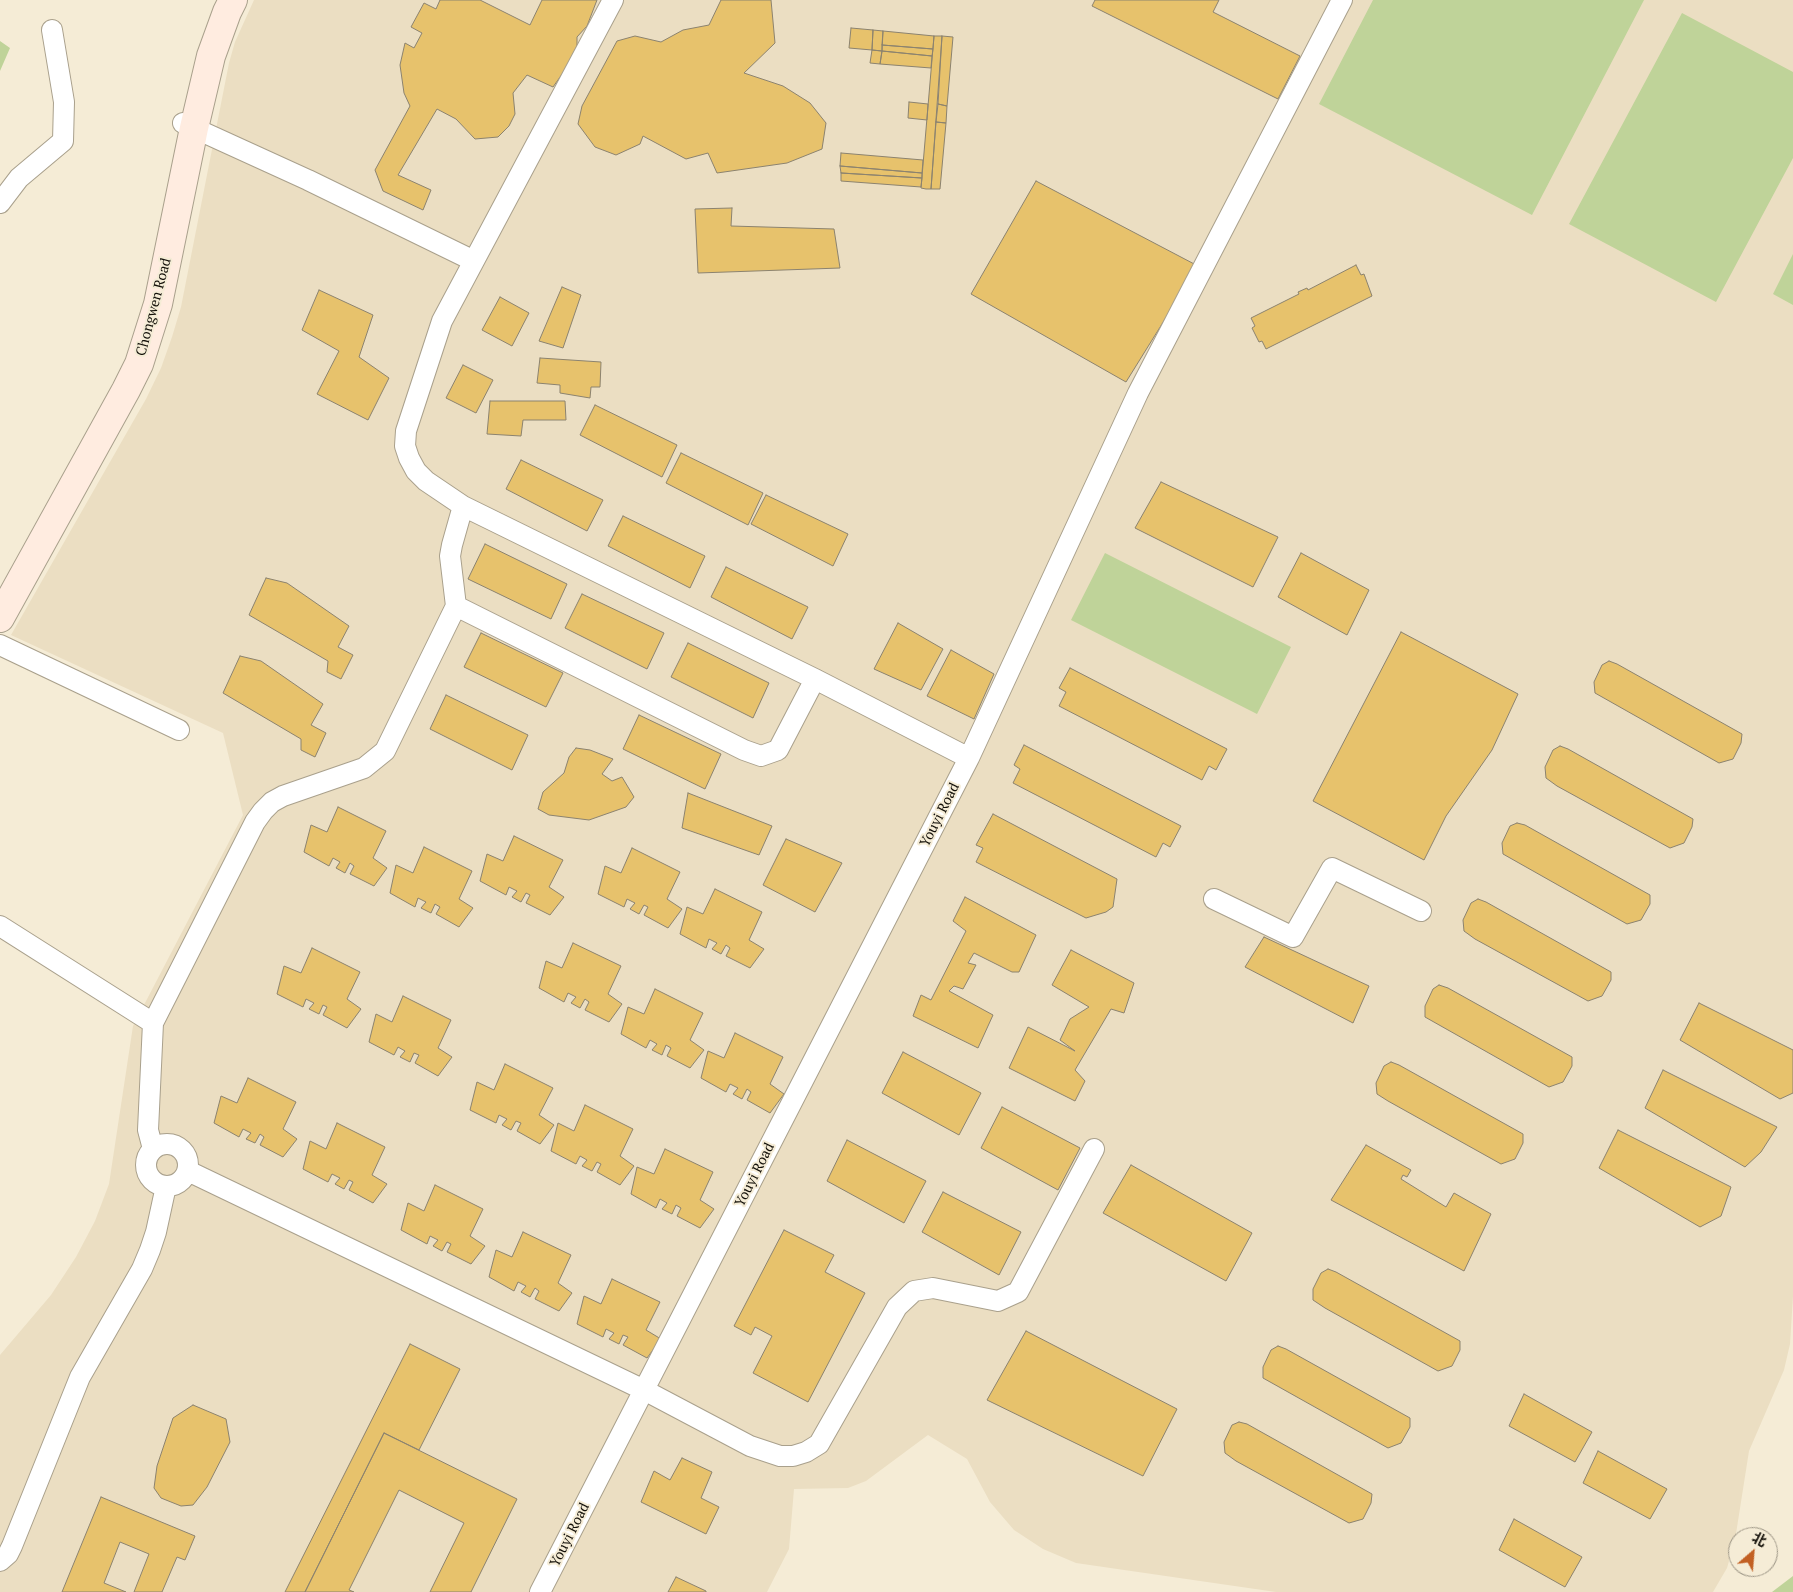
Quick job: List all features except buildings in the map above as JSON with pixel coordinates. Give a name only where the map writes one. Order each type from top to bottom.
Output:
[{"type":"main road","name":"Chongwen Road","points":[[0,618],[139,364],[158,304],[188,125],[197,53],[203,31],[216,0]]},
{"type":"main road","name":"Chongwen Road","points":[[0,594],[112,396],[129,361],[147,302],[188,125],[221,27],[233,0]]},
{"type":"street","points":[[613,0],[442,321],[406,431],[405,446],[409,458],[416,471],[426,482],[463,506],[815,679],[970,758]]},
{"type":"street","name":"Youyi Road","points":[[540,1592],[970,758],[1138,393],[1342,0]]},
{"type":"street","points":[[0,202],[20,178],[62,141],[64,102],[52,30]]},
{"type":"street","points":[[188,125],[308,180],[474,261]]},
{"type":"street","points":[[153,1149],[148,1130],[153,1023],[255,822],[263,811],[272,802],[283,796],[364,768],[385,751],[456,606],[450,556],[463,506]]},
{"type":"street","points":[[456,606],[744,750],[762,756],[778,750],[815,679]]},
{"type":"street","points":[[0,644],[179,730]]},
{"type":"street","points":[[1214,899],[1293,937],[1332,868],[1421,911]]},
{"type":"street","points":[[0,926],[153,1023]]},
{"type":"street","points":[[172,1144],[179,1147],[187,1158],[188,1171],[179,1182],[166,1186],[153,1180],[146,1168],[146,1161],[153,1149],[159,1145],[172,1144]]},
{"type":"street","points":[[188,1171],[644,1390],[750,1446],[780,1456],[793,1456],[806,1452],[819,1444],[897,1307],[914,1291],[933,1288],[998,1302],[1018,1292],[1094,1148]]},
{"type":"street","points":[[0,1561],[8,1554],[12,1546],[80,1377],[142,1269],[156,1232],[166,1186]]},
{"type":"shaded area","points":[[254,0],[1793,0],[1793,1296],[1790,1344],[1784,1370],[1749,1451],[1737,1527],[1728,1527],[1728,1564],[1713,1592],[1276,1592],[1076,1563],[1043,1549],[1014,1530],[990,1502],[967,1459],[928,1435],[866,1481],[848,1488],[794,1489],[789,1549],[767,1592],[0,1592],[0,1355],[51,1295],[76,1257],[95,1221],[109,1184],[133,1026],[243,815],[223,733],[11,635],[146,399],[161,368],[181,307],[229,63],[235,42]]},
{"type":"green space","points":[[1373,0],[1644,0],[1532,215],[1319,104]]},
{"type":"green space","points":[[1682,13],[1793,72],[1793,158],[1716,302],[1569,224]]},
{"type":"green space","points":[[0,41],[10,48],[0,71]]},
{"type":"green space","points":[[1793,254],[1793,305],[1773,294]]},
{"type":"green space","points":[[1105,553],[1291,647],[1257,714],[1071,620]]},
{"type":"green space","points":[[1793,1576],[1793,1592],[1772,1592]]}]
